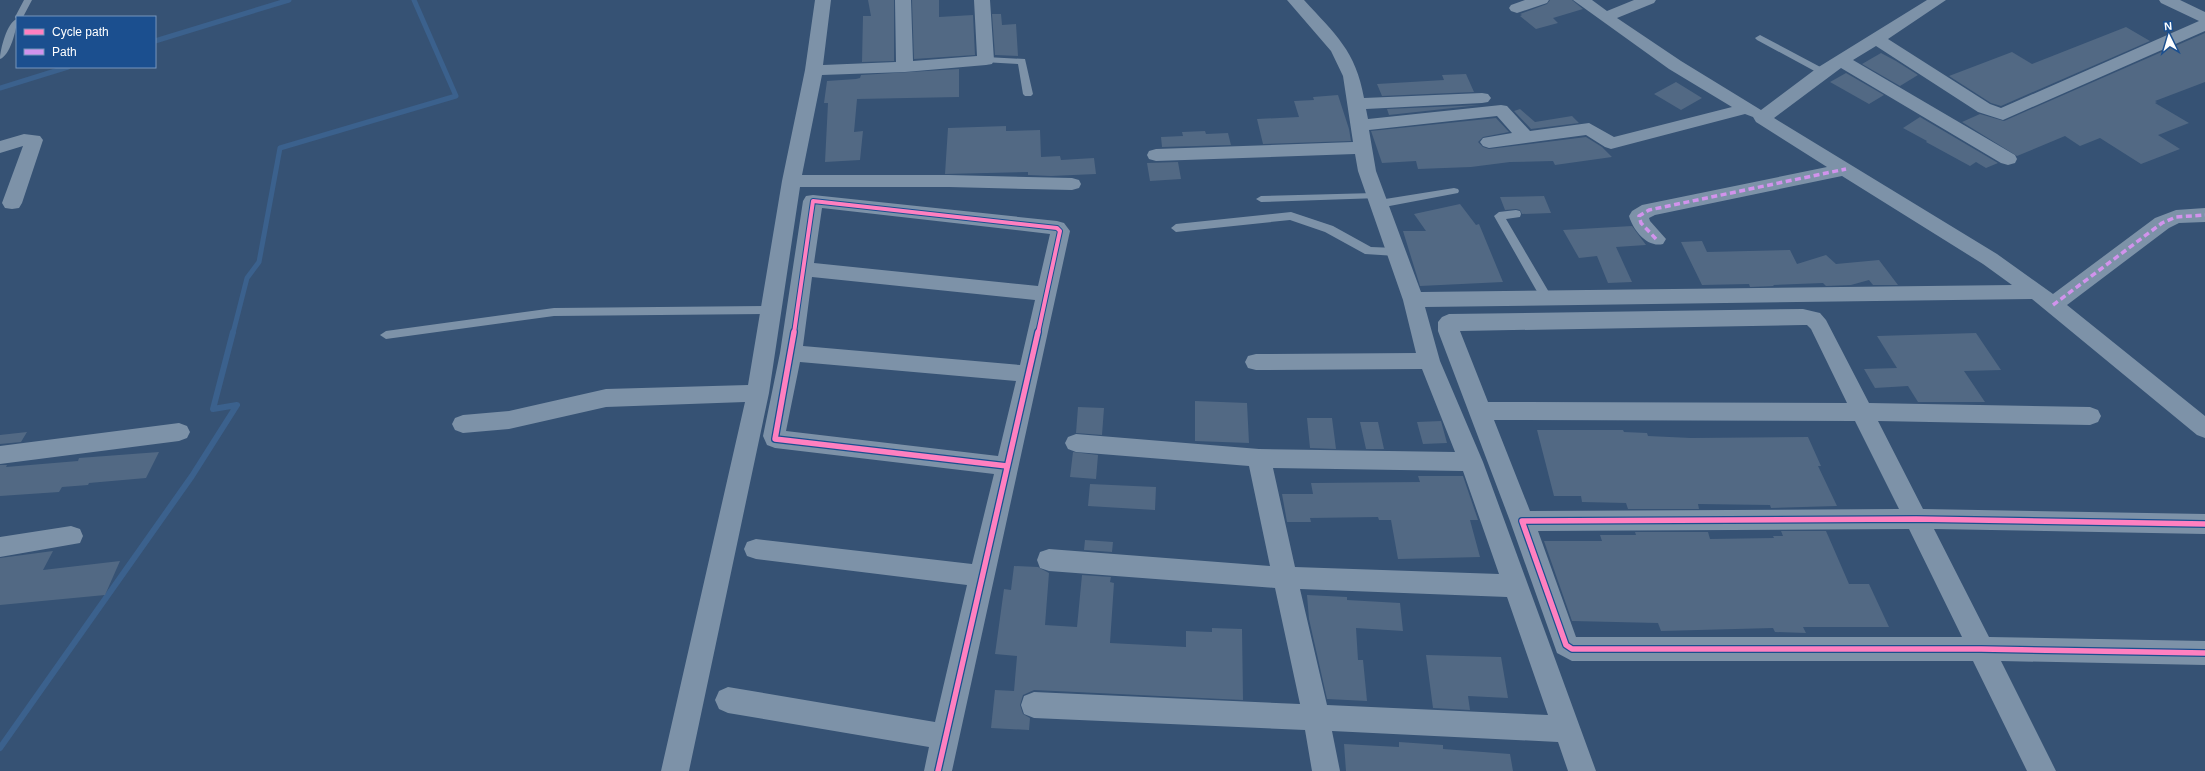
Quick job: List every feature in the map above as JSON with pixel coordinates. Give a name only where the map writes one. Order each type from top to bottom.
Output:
[{"type":"street","points":[[674,771],[758,393],[770,310],[792,181],[814,70],[823,0]]},
{"type":"street","points":[[903,0],[905,67]]},
{"type":"street","points":[[814,70],[905,67],[986,60],[982,0]]},
{"type":"street","points":[[1295,0],[1344,57],[1352,76],[1359,115],[1366,171],[1414,300],[1429,361],[1471,462],[1582,771]]},
{"type":"street","points":[[1517,8],[1541,0]]},
{"type":"street","points":[[1581,0],[1676,64],[1990,259],[2037,292],[2205,429]]},
{"type":"street","points":[[1605,17],[1648,0]]},
{"type":"street","points":[[1489,142],[1589,129],[1611,143],[1755,113],[1842,61],[1875,38],[1938,0]]},
{"type":"street","points":[[2167,0],[2205,18]]},
{"type":"street","points":[[1875,38],[1984,108],[2003,114],[2205,24]]},
{"type":"street","points":[[1842,61],[2008,159]]},
{"type":"street","points":[[1359,115],[1490,97]]},
{"type":"street","points":[[1359,115],[1501,110],[1526,137]]},
{"type":"street","points":[[0,147],[24,140],[34,140],[12,203]]},
{"type":"street","points":[[1156,155],[1362,148]]},
{"type":"street","points":[[1656,239],[1641,223],[1639,216],[1649,210],[1846,169]]},
{"type":"street","points":[[792,181],[926,180],[1072,184]]},
{"type":"street","points":[[938,771],[944,737],[1047,294],[1060,232],[1057,228],[854,204],[813,201],[791,353],[774,436],[777,440],[1007,466]]},
{"type":"street","points":[[2053,305],[2162,223],[2176,217],[2205,214]]},
{"type":"street","points":[[803,269],[1047,294]]},
{"type":"street","points":[[1414,300],[2037,292]]},
{"type":"street","points":[[2042,771],[1981,649],[1916,519],[1862,412],[1819,325],[1812,318],[1449,322],[1449,331],[1522,520],[1568,648],[1981,649],[2205,653]]},
{"type":"street","points":[[791,353],[1028,374]]},
{"type":"street","points":[[1256,362],[1429,361]]},
{"type":"street","points":[[463,424],[509,420],[606,398],[758,393]]},
{"type":"street","points":[[1480,411],[1862,412],[2090,416]]},
{"type":"street","points":[[0,455],[179,432]]},
{"type":"street","points":[[1076,443],[1259,458],[1471,462]]},
{"type":"street","points":[[1259,458],[1316,718],[1326,771]]},
{"type":"street","points":[[1522,520],[1916,519],[2205,524]]},
{"type":"street","points":[[0,547],[72,536]]},
{"type":"street","points":[[756,550],[982,576]]},
{"type":"street","points":[[1049,560],[1286,578],[1515,586]]},
{"type":"street","points":[[728,700],[944,737]]},
{"type":"street","points":[[1034,706],[1566,729]]},
{"type":"lane","points":[[20,16],[28,0]]},
{"type":"lane","points":[[0,56],[16,24]]},
{"type":"lane","points":[[1760,38],[1823,72]]},
{"type":"lane","points":[[986,60],[1022,61],[1028,94]]},
{"type":"lane","points":[[1261,199],[1377,200],[1454,191]]},
{"type":"lane","points":[[1516,214],[1499,216],[1547,299]]},
{"type":"lane","points":[[1176,228],[1291,216],[1329,229],[1369,251],[1396,252]]},
{"type":"lane","points":[[386,334],[554,312],[770,310]]},
{"type":"building","points":[[868,0],[894,0],[894,61],[862,62],[863,16],[871,16]]},
{"type":"building","points":[[912,0],[939,0],[939,17],[973,15],[975,55],[914,59]]},
{"type":"building","points":[[1550,0],[1572,0],[1583,9],[1553,18],[1558,23],[1536,29],[1520,16],[1522,15],[1520,14],[1547,4]]},
{"type":"building","points":[[992,14],[1001,14],[1002,25],[1016,24],[1018,56],[995,55]]},
{"type":"building","points":[[2126,27],[2150,41],[2001,106],[1991,103],[1949,76],[2012,52],[2032,64]]},
{"type":"building","points":[[2205,33],[2205,82],[2155,101],[2157,102],[2155,103],[2189,123],[2158,135],[2180,149],[2141,164],[2100,138],[2080,146],[2065,136],[2017,156],[1962,122],[1980,114],[2004,121]]},
{"type":"building","points":[[1881,53],[1918,75],[1900,86],[1862,64]]},
{"type":"building","points":[[959,69],[959,97],[857,99],[854,132],[863,131],[860,160],[825,162],[828,103],[824,103],[827,81],[856,79],[860,78],[861,75]]},
{"type":"building","points":[[1846,73],[1884,95],[1869,104],[1830,82]]},
{"type":"building","points":[[1466,74],[1474,92],[1382,96],[1377,84],[1444,80],[1442,75]]},
{"type":"building","points":[[1676,82],[1702,98],[1681,110],[1654,94]]},
{"type":"building","points":[[1338,95],[1349,129],[1351,141],[1263,144],[1257,119],[1299,117],[1294,101],[1314,100],[1313,97]]},
{"type":"building","points":[[1480,105],[1389,115],[1387,109]]},
{"type":"building","points":[[1520,109],[1535,122],[1572,116],[1579,123],[1531,129],[1514,111]]},
{"type":"building","points":[[1920,117],[1998,163],[1986,168],[1976,162],[1970,166],[1903,128]]},
{"type":"building","points":[[1496,118],[1509,132],[1483,137],[1478,142],[1483,147],[1489,149],[1586,137],[1602,147],[1612,157],[1555,165],[1553,161],[1510,162],[1471,167],[1418,169],[1416,161],[1382,163],[1371,131]]},
{"type":"building","points":[[1006,126],[1006,131],[1040,130],[1041,157],[1060,156],[1061,160],[1094,158],[1096,174],[1051,176],[1028,175],[1028,172],[945,174],[948,128]]},
{"type":"building","points":[[1205,131],[1206,134],[1228,133],[1231,145],[1162,147],[1161,137],[1183,136],[1182,132]]},
{"type":"building","points":[[1178,162],[1181,179],[1150,181],[1147,163]]},
{"type":"building","points":[[1544,196],[1551,213],[1522,214],[1520,210],[1516,209],[1505,210],[1500,197]]},
{"type":"building","points":[[1460,204],[1476,225],[1479,224],[1503,282],[1420,286],[1403,231],[1426,231],[1414,214]]},
{"type":"building","points":[[1632,226],[1646,245],[1616,247],[1632,282],[1608,283],[1597,256],[1579,258],[1563,230]]},
{"type":"building","points":[[1702,241],[1707,252],[1790,250],[1797,264],[1826,255],[1836,264],[1879,260],[1898,285],[1873,285],[1869,280],[1851,285],[1826,286],[1823,283],[1750,287],[1749,284],[1702,285],[1681,242]]},
{"type":"building","points":[[1976,333],[2001,370],[1964,371],[1985,402],[1918,402],[1908,386],[1875,388],[1864,369],[1897,368],[1877,336]]},
{"type":"building","points":[[1195,401],[1247,403],[1249,443],[1195,441]]},
{"type":"building","points":[[1078,407],[1104,408],[1102,435],[1076,433]]},
{"type":"building","points":[[1307,418],[1332,418],[1336,449],[1310,448]]},
{"type":"building","points":[[1441,421],[1447,443],[1423,444],[1417,422]]},
{"type":"building","points":[[1360,422],[1378,422],[1384,449],[1366,449]]},
{"type":"building","points":[[1537,430],[1623,430],[1624,432],[1647,433],[1648,436],[1691,438],[1808,437],[1821,466],[1818,466],[1837,506],[1771,508],[1770,505],[1698,504],[1699,509],[1628,509],[1626,503],[1582,502],[1581,496],[1554,496]]},
{"type":"building","points":[[27,432],[21,442],[0,444],[0,435]]},
{"type":"building","points":[[159,452],[146,478],[62,487],[59,492],[0,496],[0,465],[7,465],[6,467],[78,461],[79,458]]},
{"type":"building","points":[[1073,452],[1098,455],[1096,479],[1070,477]]},
{"type":"building","points":[[1418,476],[1463,476],[1478,520],[1470,520],[1480,557],[1398,559],[1391,520],[1379,520],[1378,517],[1310,518],[1311,522],[1287,522],[1282,494],[1313,494],[1311,483],[1420,482]]},
{"type":"building","points":[[1090,484],[1156,487],[1155,510],[1088,506]]},
{"type":"building","points":[[1781,531],[1826,531],[1849,584],[1869,584],[1889,627],[1803,627],[1806,633],[1775,632],[1773,628],[1661,631],[1658,623],[1572,621],[1544,541],[1602,541],[1600,535],[1636,535],[1635,532],[1708,532],[1710,539],[1774,538],[1773,536],[1783,536]]},
{"type":"building","points":[[1085,540],[1113,542],[1112,552],[1084,550]]},
{"type":"building","points":[[53,551],[43,570],[120,561],[105,595],[0,605],[0,558]]},
{"type":"building","points":[[1014,566],[1038,567],[1049,573],[1045,625],[1077,627],[1082,575],[1111,577],[1110,582],[1114,583],[1110,643],[1186,647],[1186,631],[1212,632],[1212,628],[1242,629],[1243,700],[1034,690],[1023,695],[1020,705],[1023,714],[1030,718],[1029,730],[991,728],[995,690],[1014,691],[1017,656],[995,654],[1004,589],[1011,590]]},
{"type":"building","points":[[1307,595],[1347,597],[1347,600],[1400,603],[1403,631],[1356,628],[1358,660],[1363,660],[1367,701],[1327,699],[1309,619]]},
{"type":"building","points":[[1426,655],[1501,657],[1508,698],[1468,696],[1470,710],[1433,708]]},
{"type":"building","points":[[1399,742],[1443,745],[1443,749],[1510,754],[1513,771],[1346,771],[1344,744],[1399,747]]},
{"type":"waterway","points":[[156,41],[289,0]]},
{"type":"waterway","points":[[233,333],[247,278],[259,262],[280,148],[456,96],[414,0]]},
{"type":"waterway","points":[[0,88],[65,68]]},
{"type":"waterway","points":[[0,748],[192,476],[237,405],[213,409],[233,332]]},
{"type":"marked path","points":[[1656,239],[1641,223],[1639,216],[1649,210],[1846,169]]},
{"type":"marked path","points":[[2053,305],[2162,223],[2176,217],[2205,215]]},
{"type":"cycle path","points":[[938,771],[978,591],[1009,456],[1030,366],[1060,231],[1057,228],[854,204],[813,201],[791,353],[774,436],[775,439],[1007,466]]},
{"type":"cycle path","points":[[2205,524],[1916,519],[1522,521],[1566,645],[1572,649],[1981,649],[2205,653]]}]
